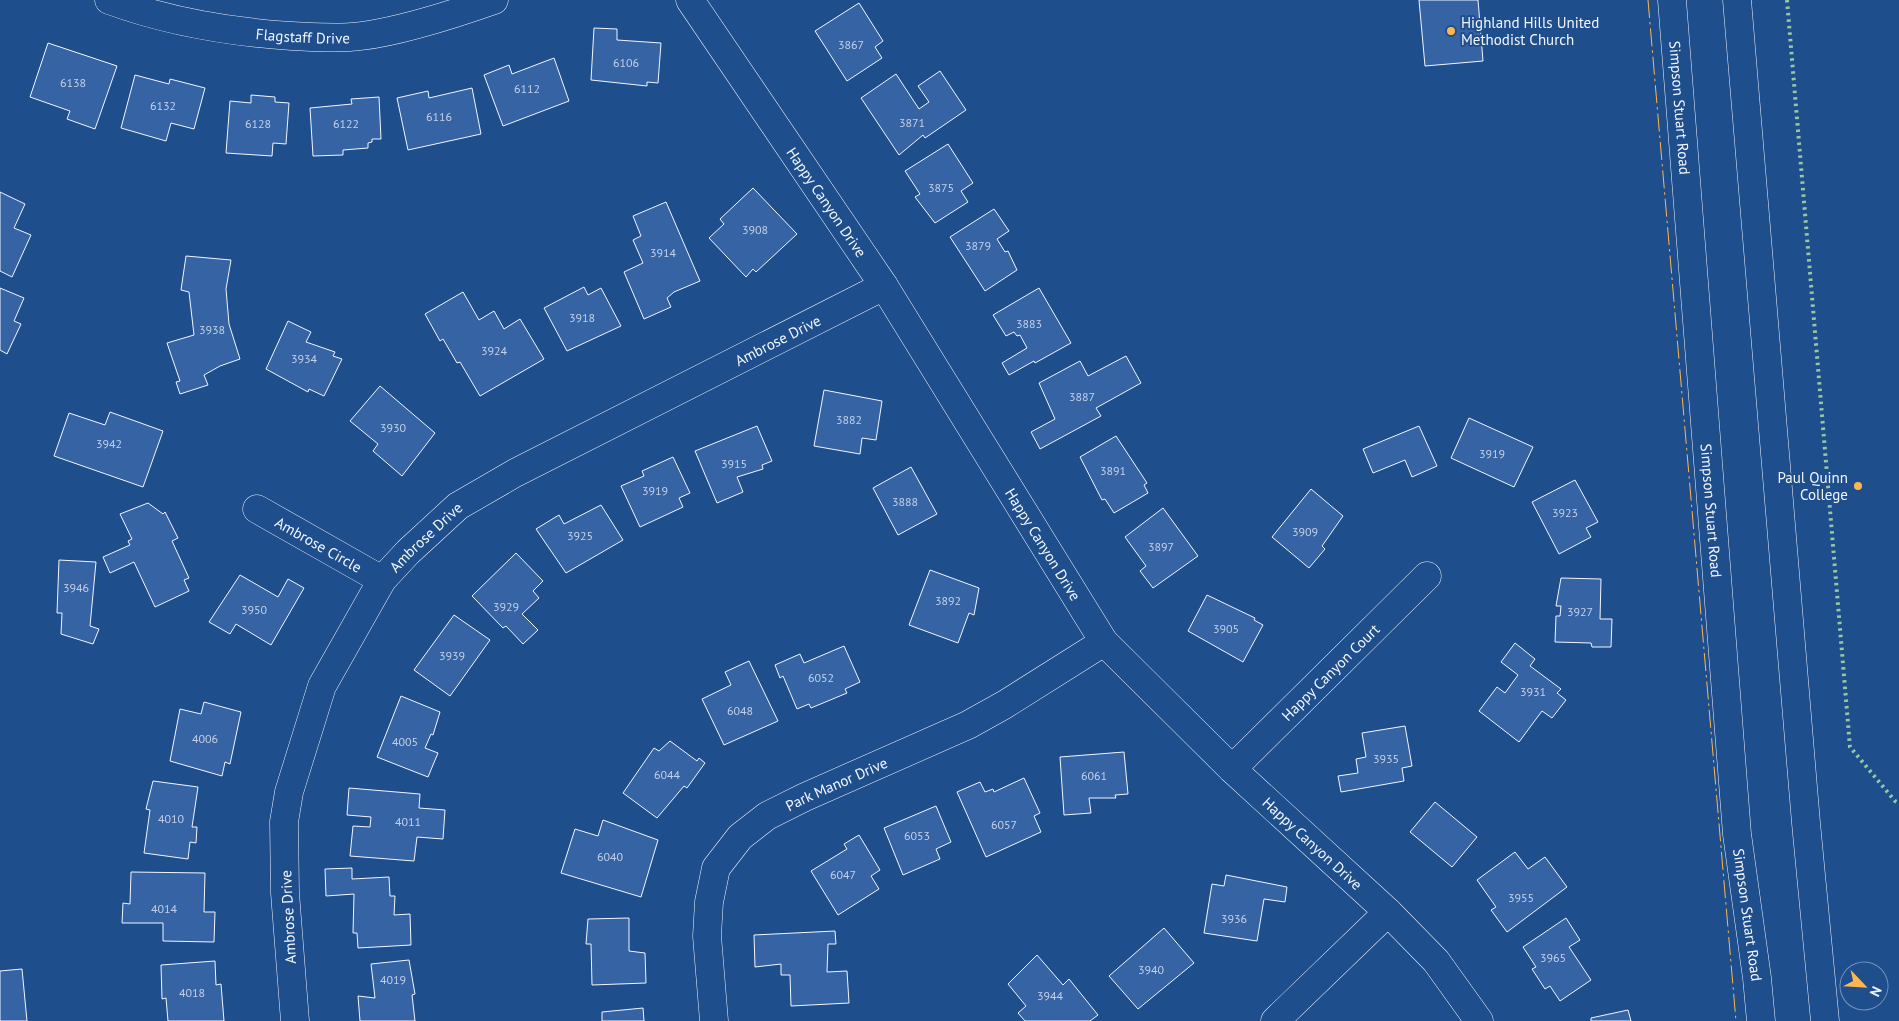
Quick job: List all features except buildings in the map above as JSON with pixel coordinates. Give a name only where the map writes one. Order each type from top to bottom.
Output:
[{"type":"street","name":"Flagstaff Drive","points":[[109,0],[154,15],[206,27],[262,34],[312,37],[361,36],[408,26],[494,0]]},
{"type":"street","name":"Happy Canyon Drive","points":[[690,0],[884,286],[1104,642],[1232,769],[1388,912],[1436,961],[1479,1021]]},
{"type":"street","name":"Simpson Stuart Road","points":[[1672,0],[1737,834],[1761,1021]]},
{"type":"street","points":[[1737,0],[1806,823],[1825,1021]]},
{"type":"street","name":"Ambrose Drive","points":[[295,1021],[285,893],[284,822],[289,792],[322,686],[382,580],[408,552],[458,506],[515,473],[884,286]]},
{"type":"street","name":"Ambrose Circle","points":[[257,509],[382,580]]},
{"type":"street","name":"Happy Canyon Court","points":[[1232,769],[1427,576]]},
{"type":"street","name":"Park Manor Drive","points":[[714,1021],[707,936],[709,902],[716,868],[740,837],[767,816],[968,725],[1004,705],[1104,642]]},
{"type":"street","points":[[1275,1021],[1388,912]]},
{"type":"hedge","points":[[1787,0],[1850,747],[1895,801],[1899,803]]},
{"type":"power","points":[[1648,0],[1736,1021]]},
{"type":"place","name":"Highland Hills United Methodist Church","points":[[1451,31]]},
{"type":"place","name":"Paul Quinn College","points":[[1858,486]]}]
